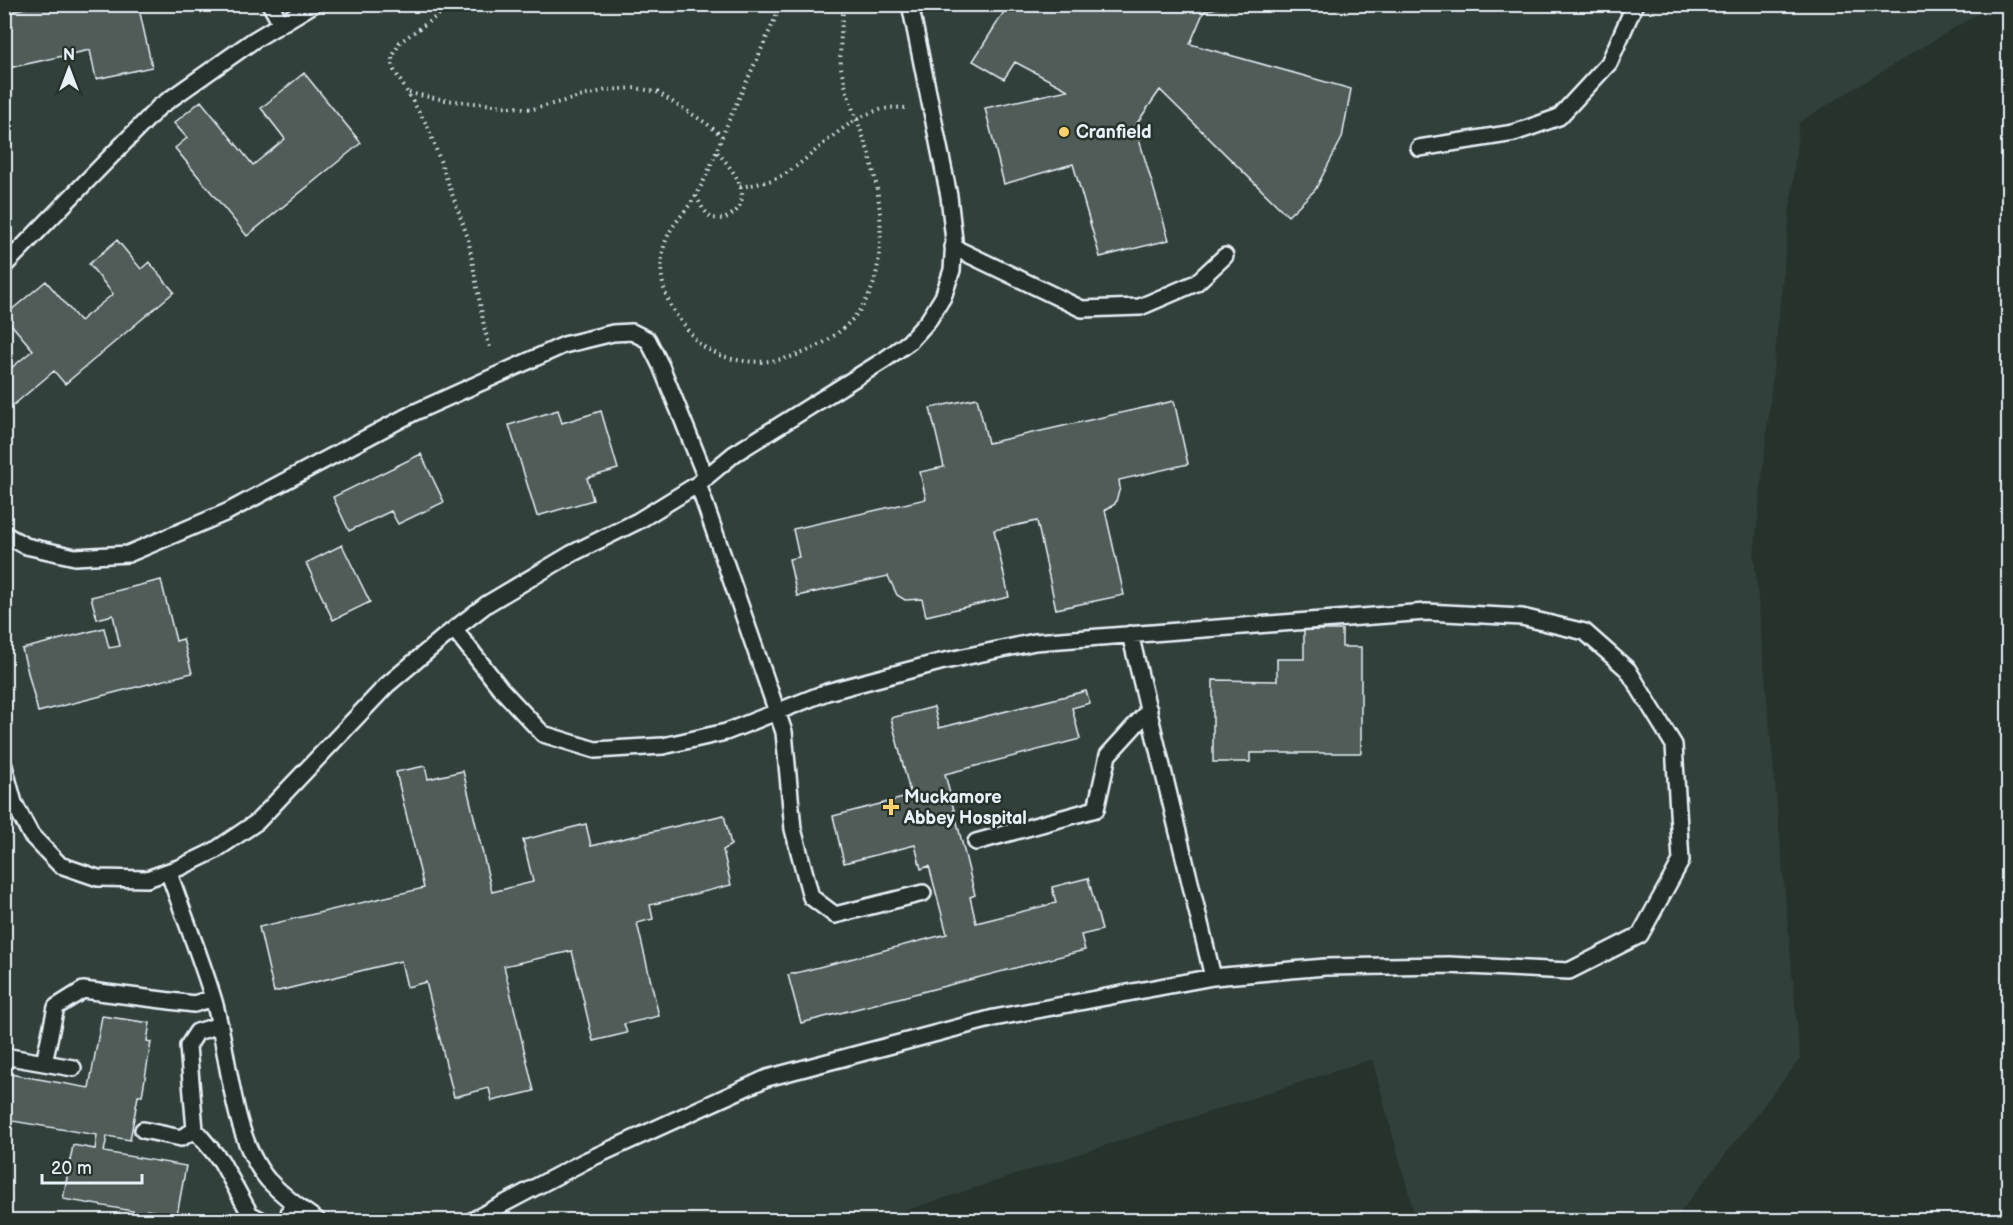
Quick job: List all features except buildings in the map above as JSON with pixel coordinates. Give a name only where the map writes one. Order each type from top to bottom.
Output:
[{"type":"lane","points":[[270,4],[281,24]]},
{"type":"lane","points":[[4,266],[159,106],[254,40],[314,4]]},
{"type":"lane","points":[[4,766],[14,803],[31,834],[60,865],[98,878],[147,879],[169,873],[214,851],[257,822],[387,685],[487,604],[562,559],[638,521],[702,481],[734,454],[909,342],[928,321],[943,297],[952,270],[953,247],[949,196],[910,4]]},
{"type":"lane","points":[[1419,148],[1514,133],[1559,117],[1609,63],[1635,4]]},
{"type":"lane","points":[[953,247],[1082,309],[1140,307],[1196,283],[1225,256]]},
{"type":"lane","points":[[4,534],[26,546],[75,557],[128,554],[228,512],[413,414],[564,345],[613,333],[632,332],[648,340],[661,366],[702,481],[784,732],[793,829],[811,897],[835,915],[923,893]]},
{"type":"lane","points":[[454,629],[501,689],[543,734],[595,750],[663,746],[726,732],[827,693],[940,662],[1035,642],[1426,612],[1522,617],[1585,632],[1628,670],[1674,745],[1682,861],[1640,935],[1569,972],[1437,965],[1325,967],[1213,977],[994,1018],[767,1078],[585,1161],[473,1221]]},
{"type":"lane","points":[[1131,634],[1213,977]]},
{"type":"lane","points":[[976,842],[1095,809],[1108,754],[1149,710]]},
{"type":"lane","points":[[169,873],[213,998],[240,1121],[251,1153],[267,1178],[292,1203],[317,1221]]},
{"type":"lane","points":[[44,1063],[56,1007],[83,990],[194,1004],[213,998]]},
{"type":"lane","points":[[220,1025],[197,1032],[188,1046],[195,1130],[221,1161],[250,1214],[261,1221]]},
{"type":"lane","points":[[4,1056],[73,1068]]},
{"type":"lane","points":[[143,1130],[182,1138],[195,1130]]},
{"type":"lane","points":[[287,1221],[292,1203]]},
{"type":"path","points":[[454,4],[400,42],[392,58],[394,70],[428,127],[468,238],[485,331],[497,375]]},
{"type":"path","points":[[781,4],[696,195],[674,223],[664,241],[662,260],[663,286],[669,304],[700,344],[729,358],[760,363],[815,348],[843,329],[865,303],[875,276],[880,247],[880,209],[875,176],[841,70],[844,4]]},
{"type":"path","points":[[408,93],[445,100],[533,109],[606,90],[636,88],[657,92],[722,136]]},
{"type":"path","points":[[740,187],[765,183],[788,172],[856,120],[889,108],[910,108]]},
{"type":"path","points":[[696,195],[711,218],[724,219],[738,209],[742,194],[740,187],[730,166],[716,151]]},
{"type":"shaded area","name":"Muckamore Abbey Hospital","points":[[5,5],[1992,5],[1799,122],[1754,555],[1800,1059],[1674,1220],[1416,1220],[1372,1059],[876,1220],[5,1220]]},
{"type":"place","name":"Cranfield","points":[[1064,132]]},
{"type":"place","name":"Muckamore Abbey Hospital","points":[[891,807]]}]
